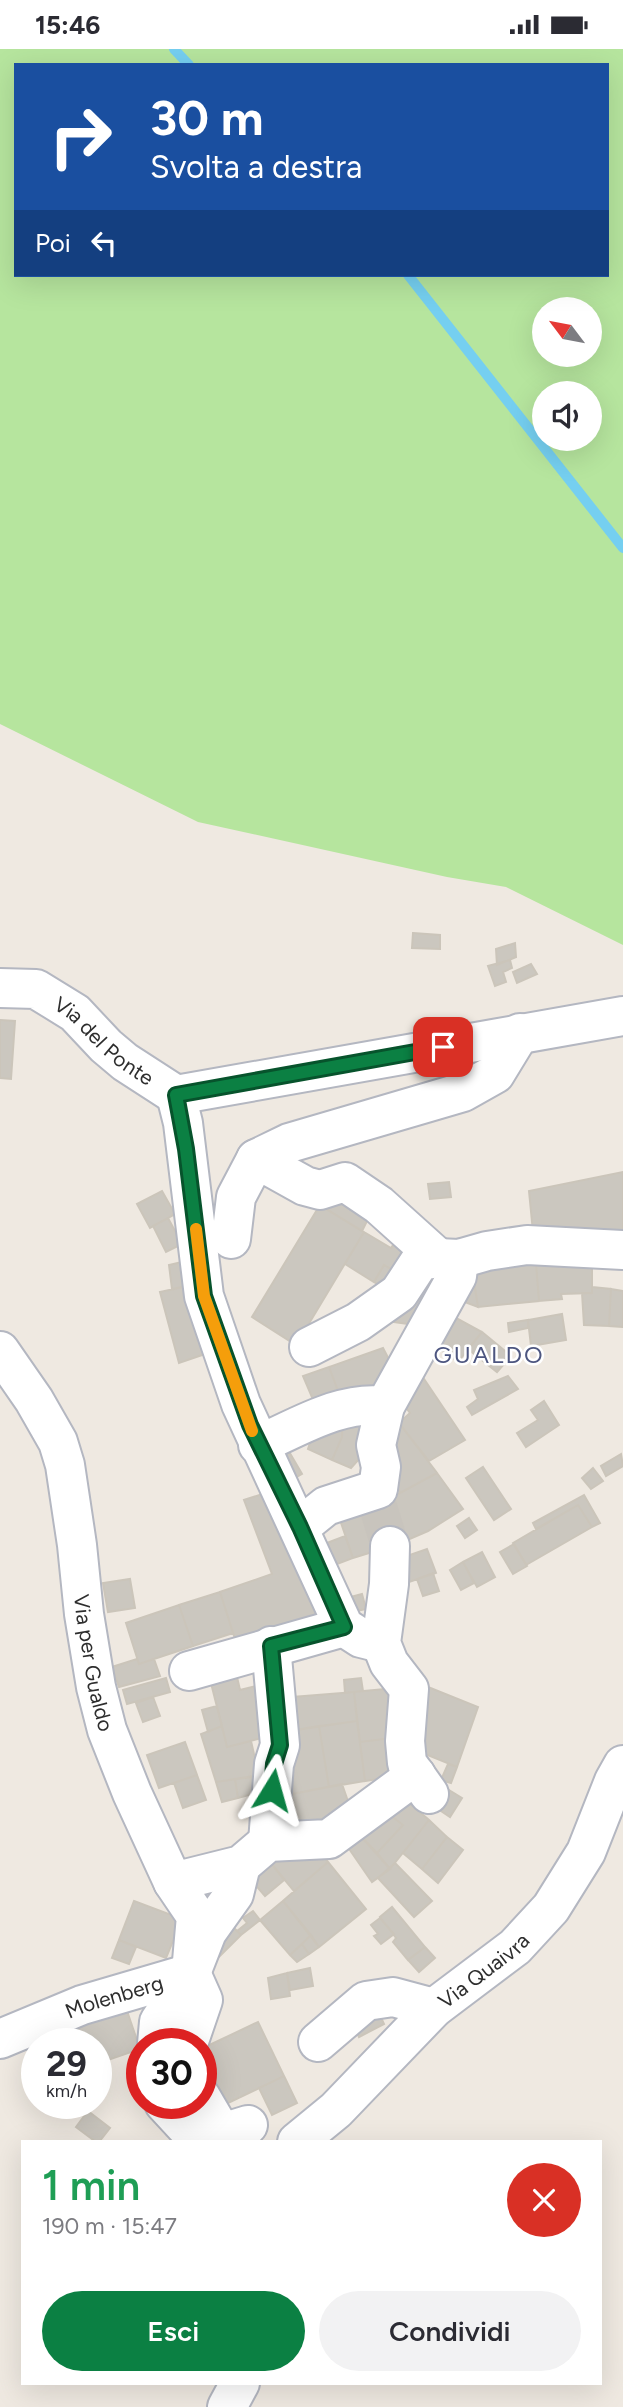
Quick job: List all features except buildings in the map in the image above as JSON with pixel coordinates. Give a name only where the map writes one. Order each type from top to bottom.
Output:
[{"type":"street","name":"Via del Ponte","points":[[0,988],[36,989],[75,1013],[125,1062],[176,1095],[623,1016]]},
{"type":"street","points":[[231,1239],[236,1197],[256,1159],[289,1143],[463,1091],[495,1074],[520,1033]]},
{"type":"street","points":[[176,1095],[186,1149],[204,1296],[241,1404],[344,1627],[361,1638],[381,1643]]},
{"type":"street","points":[[256,1159],[305,1186],[320,1190],[345,1182],[448,1259],[457,1276],[384,1406],[376,1445],[382,1467],[377,1495],[326,1506],[300,1527]]},
{"type":"street","points":[[309,1347],[358,1322],[399,1293],[420,1261],[448,1259],[527,1245],[623,1249]]},
{"type":"street","name":"Via per Gualdo","points":[[0,1351],[34,1400],[58,1442],[65,1465],[84,1614],[107,1730],[132,1793],[173,1882],[196,1916],[191,1973]]},
{"type":"street","points":[[258,1445],[321,1417],[356,1405],[384,1406]]},
{"type":"street","points":[[173,1882],[255,1854],[329,1839],[423,1785],[407,1763],[405,1741],[409,1689],[389,1663],[381,1643],[389,1584],[390,1546]]},
{"type":"street","points":[[189,1671],[344,1627]]},
{"type":"street","points":[[158,2028],[159,2022],[191,1973],[208,1932],[234,1894],[255,1854],[280,1745],[271,1646]]},
{"type":"street","name":"Via Quaivra","points":[[300,2140],[336,2110],[434,2008],[515,1947],[551,1907],[586,1852],[623,1765]]},
{"type":"street","points":[[191,1973],[203,2000],[193,2028]]},
{"type":"street","name":"Molenberg","points":[[0,2039],[82,2005],[191,1973]]},
{"type":"street","points":[[318,2042],[366,2001],[393,1997],[434,2008]]},
{"type":"street","points":[[179,2119],[198,2140]]},
{"type":"street","points":[[214,2119],[222,2133],[248,2126]]},
{"type":"street","points":[[227,2407],[239,2385]]},
{"type":"green space","points":[[0,49],[623,49],[623,945],[506,887],[447,877],[198,822],[0,724]]},
{"type":"waterway","points":[[174,49],[187,63]]},
{"type":"waterway","points":[[410,277],[623,548]]},
{"type":"tunnel","points":[[376,1500],[390,1546]]},
{"type":"slow traffic","points":[[196,1229],[204,1296],[252,1431]]},
{"type":"district","name":"GUALDO","points":[[489,1354]]},
{"type":"route","points":[[272,1790],[274,1764],[280,1745],[271,1646],[344,1627],[300,1527],[258,1445],[204,1296],[183,1123],[176,1095],[443,1047]]}]
